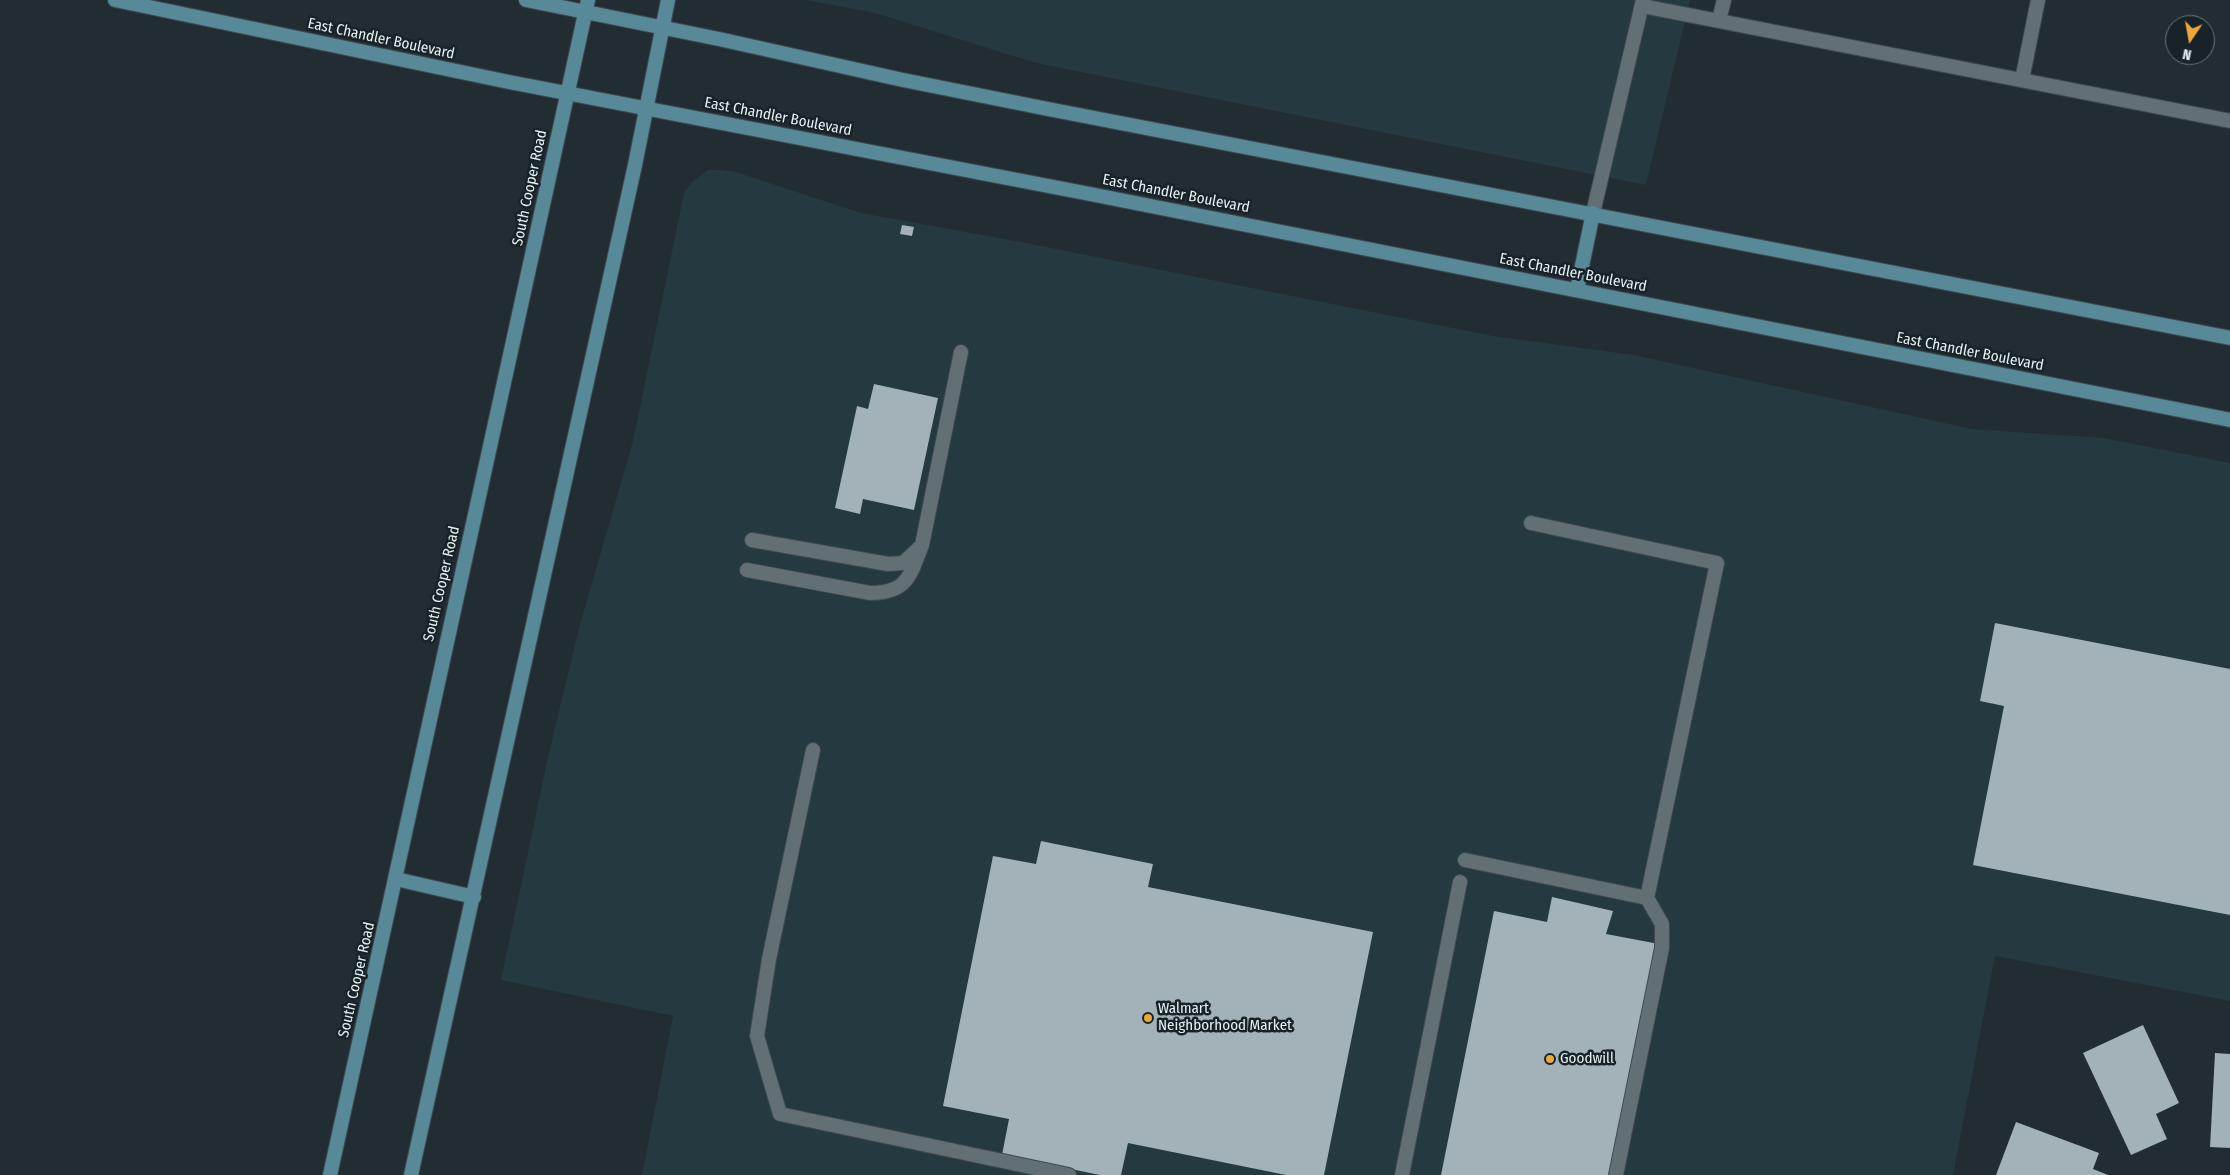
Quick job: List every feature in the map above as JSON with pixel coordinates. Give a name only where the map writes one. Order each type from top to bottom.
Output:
[{"type":"main road","name":"East Chandler Boulevard","points":[[115,0],[567,93],[1577,290],[2230,420]]},
{"type":"main road","points":[[526,0],[587,6],[662,28],[1038,107],[1593,213],[2230,338]]},
{"type":"main road","points":[[411,1175],[635,165],[668,0]]},
{"type":"main road","name":"South Cooper Road","points":[[330,1175],[396,879],[438,676],[587,6]]},
{"type":"main road","points":[[1577,290],[1593,213]]},
{"type":"main road","points":[[396,879],[474,897]]},
{"type":"lane","points":[[1720,20],[1724,0]]},
{"type":"lane","points":[[2022,80],[2038,0]]},
{"type":"lane","points":[[1593,213],[1642,3],[2230,121]]},
{"type":"lane","points":[[747,570],[870,593],[886,593],[900,588],[911,574],[922,546],[961,352]]},
{"type":"lane","points":[[1531,523],[1717,563],[1646,898],[1662,924],[1662,948],[1616,1175]]},
{"type":"lane","points":[[752,540],[888,564],[903,563],[922,546]]},
{"type":"lane","points":[[813,750],[769,959],[757,1036],[780,1114],[1069,1175]]},
{"type":"lane","points":[[1465,860],[1646,898]]},
{"type":"lane","points":[[1402,1175],[1460,882]]},
{"type":"shaded area","points":[[806,0],[1690,0],[1646,185],[1036,63],[875,13]]},
{"type":"shaded area","points":[[708,170],[736,172],[861,213],[1021,242],[1493,336],[1634,355],[1972,429],[2104,438],[2230,463],[2230,1001],[1995,956],[1953,1175],[642,1175],[673,1016],[501,980],[548,757],[579,628],[633,441],[684,193],[692,182]]},
{"type":"building","points":[[902,225],[914,227],[912,236],[900,234]]},
{"type":"building","points":[[874,384],[938,398],[914,510],[863,499],[860,514],[835,508],[857,406],[868,409]]},
{"type":"building","points":[[1995,623],[2230,669],[2230,915],[1973,865],[2004,706],[1980,701]]},
{"type":"building","points":[[1041,841],[1153,864],[1148,887],[1373,932],[1324,1175],[1286,1175],[1128,1143],[1121,1175],[1100,1175],[1002,1155],[1009,1119],[943,1106],[993,856],[1036,864]]},
{"type":"building","name":"Goodwill","points":[[1552,897],[1613,911],[1606,934],[1659,944],[1612,1175],[1441,1175],[1494,911],[1547,922]]},
{"type":"building","points":[[2143,1025],[2179,1103],[2156,1114],[2167,1139],[2131,1155],[2083,1053]]},
{"type":"building","points":[[2215,1053],[2230,1054],[2230,1148],[2210,1147]]},
{"type":"building","points":[[2016,1122],[2099,1153],[2093,1169],[2108,1175],[1996,1175]]},
{"type":"place","name":"Walmart Neighborhood Market","points":[[1148,1018]]},
{"type":"place","name":"Goodwill","points":[[1550,1059]]}]
